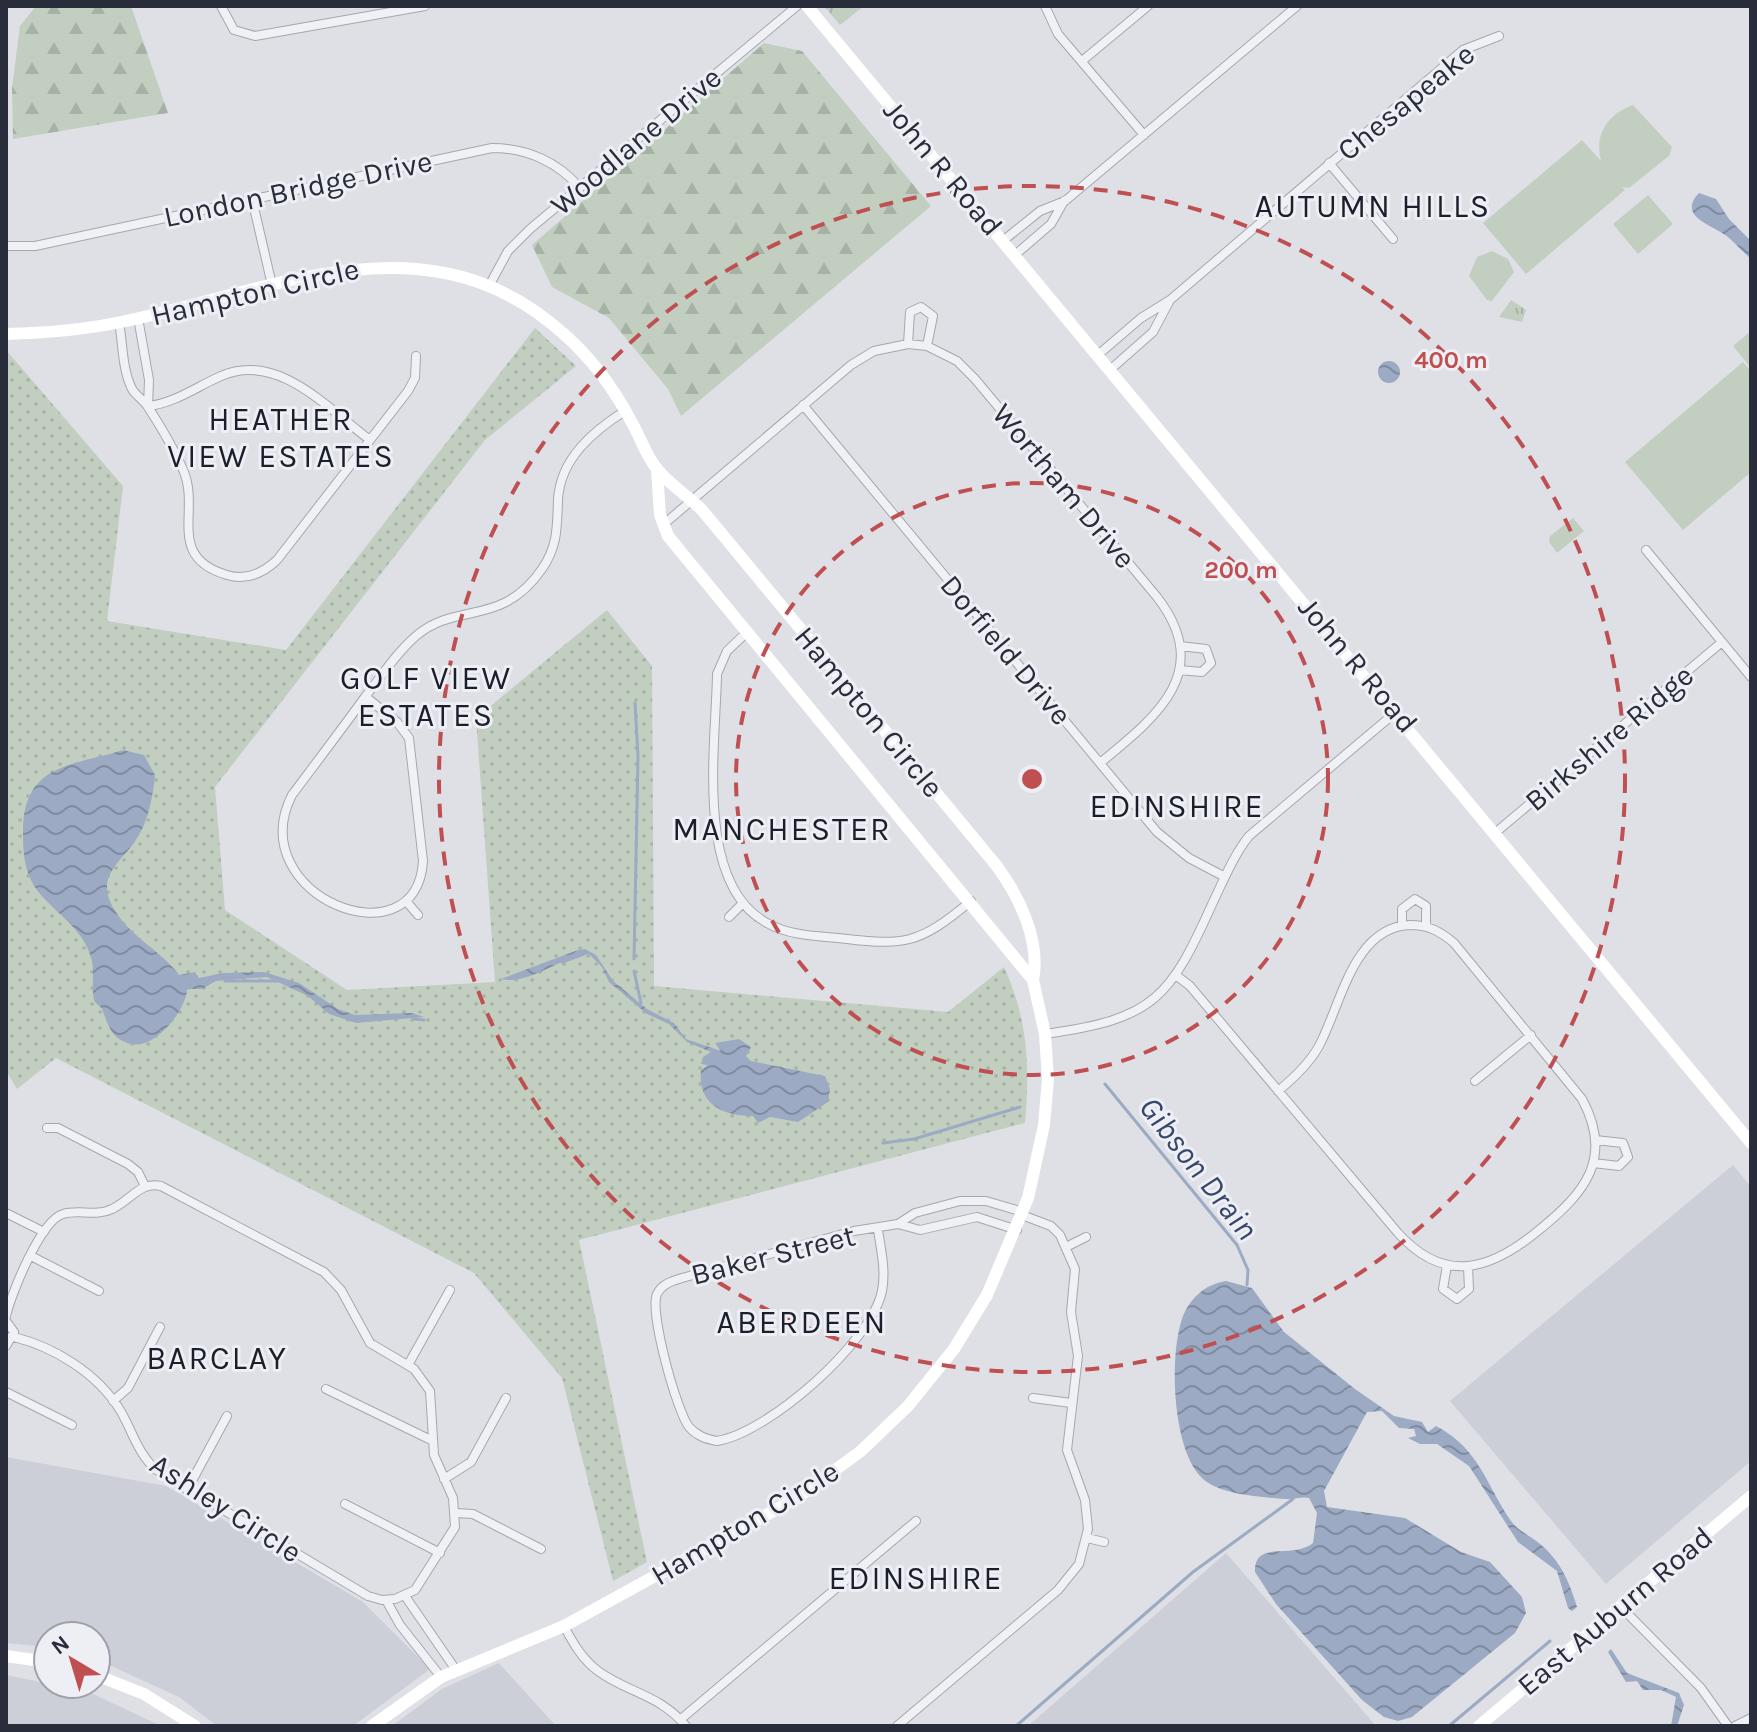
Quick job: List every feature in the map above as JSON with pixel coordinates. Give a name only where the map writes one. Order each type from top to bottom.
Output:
[{"type":"street","points":[[221,6],[234,30],[255,36],[425,6]]},
{"type":"street","points":[[361,6],[362,17]]},
{"type":"street","name":"Woodlane Drive","points":[[489,286],[517,241],[797,6]]},
{"type":"street","name":"John R Road","points":[[807,6],[1751,1143]]},
{"type":"street","points":[[1045,6],[1058,34],[1144,135]]},
{"type":"street","points":[[1082,61],[1148,6]]},
{"type":"street","points":[[1004,240],[1040,211],[1065,201],[1297,6]]},
{"type":"street","name":"Chesapeake","points":[[1099,354],[1141,318],[1170,300],[1463,50],[1499,36]]},
{"type":"street","name":"London Bridge Drive","points":[[6,246],[35,246],[492,148],[532,154],[561,169],[580,188]]},
{"type":"street","points":[[1329,163],[1393,239]]},
{"type":"street","points":[[252,199],[272,285]]},
{"type":"street","points":[[1015,255],[1051,224],[1065,201]]},
{"type":"street","name":"Hampton Circle","points":[[6,334],[119,322],[339,269],[390,265],[445,272],[489,286],[521,302],[562,331],[603,377],[657,469],[691,499],[1003,874],[1029,932],[1036,960],[1033,980],[1045,1034],[1048,1079],[1044,1125],[1023,1214],[987,1295],[954,1349],[908,1406],[861,1451],[797,1498],[564,1626],[441,1677],[372,1726]]},
{"type":"street","name":"Chesapeake","points":[[1111,369],[1153,332],[1170,300]]},
{"type":"street","points":[[908,344],[907,318],[910,312],[921,307],[931,312],[934,320],[927,346]]},
{"type":"street","points":[[138,318],[149,380],[148,406]]},
{"type":"street","points":[[119,322],[133,391],[148,406],[188,484],[186,525],[194,552],[208,567],[234,577],[262,572],[277,560],[408,391],[415,378],[416,356]]},
{"type":"street","name":"Wortham Drive","points":[[664,524],[863,357],[908,344],[927,346],[957,361],[1162,604],[1180,646],[1179,670],[1171,695],[1161,711],[1100,763]]},
{"type":"street","points":[[148,406],[173,400],[234,371],[269,371],[289,379],[370,440]]},
{"type":"street","name":"Dorfield Drive","points":[[803,405],[1166,842],[1225,877]]},
{"type":"street","points":[[366,697],[397,722],[413,750],[423,870],[417,887],[406,901],[376,913],[332,903],[300,880],[284,844],[285,811],[292,795],[366,697],[406,646],[424,630],[444,620],[500,607],[531,582],[555,544],[559,492],[565,470],[591,436],[625,411]]},
{"type":"street","name":"Hampton Circle","points":[[657,469],[664,524],[681,553],[971,901],[1033,980]]},
{"type":"street","points":[[1646,550],[1751,677]]},
{"type":"street","points":[[747,632],[727,651],[717,674],[716,835],[726,879],[742,904],[766,923],[787,931],[891,942],[925,936],[971,901]]},
{"type":"street","name":"Birkshire Ridge","points":[[1495,833],[1722,642]]},
{"type":"street","points":[[1179,670],[1202,672],[1208,668],[1211,659],[1206,649],[1200,646],[1180,646]]},
{"type":"street","points":[[1045,1034],[1120,1020],[1146,1006],[1177,976],[1241,847],[1265,821],[1396,712]]},
{"type":"street","points":[[1402,926],[1404,905],[1415,899],[1426,906],[1426,926]]},
{"type":"street","points":[[406,901],[418,915]]},
{"type":"street","points":[[729,917],[742,904]]},
{"type":"street","points":[[1177,976],[1190,986],[1278,1091],[1406,1241],[1426,1256],[1447,1265],[1468,1267],[1507,1255],[1579,1194],[1593,1163],[1595,1140],[1582,1099],[1454,943],[1426,926],[1402,926],[1369,944],[1318,1047],[1302,1069],[1278,1091]]},
{"type":"street","points":[[1475,1081],[1531,1035]]},
{"type":"street","points":[[47,1128],[58,1128],[128,1164],[138,1172],[145,1186]]},
{"type":"street","points":[[1593,1163],[1619,1166],[1628,1157],[1623,1143],[1595,1140]]},
{"type":"street","points":[[6,1346],[14,1337],[13,1327],[6,1318],[44,1232],[63,1214],[109,1211],[145,1186],[161,1186],[315,1265],[341,1290],[370,1343],[408,1365],[419,1374],[430,1391],[433,1441],[456,1513],[455,1527],[422,1582],[405,1596],[386,1600],[400,1625],[441,1677]]},
{"type":"street","points":[[960,1201],[962,1218]]},
{"type":"street","name":"Baker Street","points":[[878,1230],[883,1266],[882,1292],[873,1313],[852,1342],[807,1388],[749,1430],[717,1441],[695,1433],[678,1403],[656,1316],[655,1299],[662,1287],[682,1278],[854,1231],[878,1230],[898,1224],[915,1213],[960,1201],[986,1201],[1023,1214],[1051,1226],[1068,1246]]},
{"type":"street","points":[[6,1213],[44,1232]]},
{"type":"street","name":"Baker Street","points":[[898,1224],[920,1230],[962,1218],[985,1218],[1017,1230]]},
{"type":"street","points":[[897,1726],[1066,1583],[1079,1564],[1087,1538],[1086,1507],[1067,1450],[1078,1356],[1071,1312],[1075,1269],[1068,1246],[1086,1237]]},
{"type":"street","points":[[31,1256],[99,1291]]},
{"type":"street","points":[[1447,1265],[1443,1289],[1457,1299],[1469,1289],[1468,1267]]},
{"type":"street","points":[[408,1365],[450,1290]]},
{"type":"street","points":[[113,1401],[128,1388],[160,1327]]},
{"type":"street","name":"Ashley Circle","points":[[14,1337],[57,1352],[113,1401],[147,1461],[187,1490],[368,1596],[386,1600]]},
{"type":"street","points":[[326,1389],[433,1441]]},
{"type":"street","points":[[6,1392],[72,1425]]},
{"type":"street","points":[[444,1479],[471,1462],[506,1398]]},
{"type":"street","points":[[1033,1398],[1071,1403]]},
{"type":"street","points":[[187,1490],[227,1416]]},
{"type":"street","name":"East Auburn Road","points":[[1479,1726],[1751,1496]]},
{"type":"street","points":[[345,1504],[440,1553]]},
{"type":"street","points":[[456,1513],[473,1514],[541,1549]]},
{"type":"street","points":[[564,1626],[579,1652],[599,1671],[656,1698],[684,1723],[916,1521]]},
{"type":"street","points":[[1087,1538],[1104,1542]]},
{"type":"street","points":[[405,1596],[456,1670]]},
{"type":"street","points":[[1620,1606],[1701,1688],[1728,1726]]},
{"type":"street","points":[[420,1648],[433,1637]]},
{"type":"street","points":[[6,1656],[32,1660]]},
{"type":"street","points":[[112,1681],[144,1694],[195,1726]]},
{"type":"street","points":[[1735,1726],[1751,1718]]},
{"type":"shaded area","points":[[1733,1165],[1751,1187],[1751,1461],[1606,1584],[1450,1401]]},
{"type":"shaded area","points":[[6,1457],[166,1486],[363,1602],[430,1669],[353,1726],[217,1726],[179,1697],[112,1666],[112,1620],[32,1620],[32,1645],[6,1643]]},
{"type":"shaded area","points":[[1226,1553],[1376,1726],[1028,1726]]},
{"type":"shaded area","points":[[499,1663],[556,1726],[392,1726],[442,1689]]},
{"type":"shaded area","points":[[6,1675],[32,1680],[32,1700],[106,1700],[161,1726],[6,1726]]},
{"type":"green space","points":[[36,6],[131,6],[168,113],[13,139],[12,88],[20,26]]},
{"type":"green space","points":[[824,6],[864,6],[840,25]]},
{"type":"green space","points":[[764,43],[802,51],[931,206],[681,416],[668,389],[609,318],[552,287],[532,245]]},
{"type":"green space","points":[[1633,105],[1672,147],[1669,156],[1629,188],[1622,187],[1625,190],[1526,274],[1483,223],[1582,140],[1601,161],[1600,142],[1605,126],[1616,114]]},
{"type":"green space","points":[[1648,195],[1673,224],[1638,254],[1613,224]]},
{"type":"green space","points":[[1492,251],[1508,259],[1514,272],[1492,301],[1487,300],[1469,276],[1477,257]]},
{"type":"green space","points":[[1511,300],[1526,310],[1522,322],[1499,317]]},
{"type":"green space","points":[[535,328],[576,366],[485,440],[215,787],[225,910],[347,990],[495,982],[476,718],[607,610],[652,666],[654,986],[948,1012],[1004,967],[1023,1024],[1027,1063],[1025,1123],[579,1240],[647,1562],[613,1581],[562,1378],[474,1273],[56,1058],[17,1089],[6,1071],[6,350],[123,486],[107,621],[286,650]]},
{"type":"green space","points":[[1751,331],[1751,368],[1733,346]]},
{"type":"green space","points":[[1743,362],[1751,371],[1751,472],[1683,530],[1625,462]]},
{"type":"green space","points":[[1573,518],[1584,531],[1557,553],[1549,542],[1550,536]]},
{"type":"water","points":[[1699,193],[1716,199],[1729,219],[1751,241],[1751,259],[1728,237],[1694,214],[1693,201]]},
{"type":"water","points":[[1389,361],[1397,364],[1400,372],[1397,380],[1389,383],[1381,380],[1378,372],[1381,364]]},
{"type":"water","points":[[123,750],[144,755],[155,775],[145,821],[139,835],[109,877],[108,897],[129,928],[179,975],[195,972],[199,978],[224,973],[264,972],[299,983],[338,1009],[355,1015],[412,1013],[424,1017],[356,1023],[329,1014],[308,996],[267,977],[216,981],[202,989],[187,989],[176,1017],[159,1035],[140,1044],[118,1038],[102,1009],[95,1003],[92,962],[86,946],[31,880],[25,860],[23,833],[25,810],[31,793],[41,780],[69,765]]},
{"type":"water","points":[[585,949],[596,955],[613,981],[647,1009],[674,1023],[686,1039],[721,1051],[715,1043],[739,1039],[751,1047],[746,1056],[751,1061],[825,1076],[830,1089],[828,1102],[798,1122],[770,1117],[758,1123],[753,1116],[732,1114],[714,1106],[703,1092],[701,1082],[701,1070],[708,1065],[701,1064],[703,1057],[711,1052],[687,1042],[669,1024],[647,1014],[609,982],[602,967],[589,954],[534,975],[501,979]]},
{"type":"water","points":[[1226,1281],[1252,1288],[1284,1332],[1394,1416],[1422,1422],[1428,1432],[1436,1426],[1463,1445],[1481,1469],[1511,1521],[1547,1550],[1559,1565],[1577,1607],[1572,1611],[1568,1608],[1557,1571],[1518,1542],[1469,1466],[1437,1444],[1420,1444],[1408,1438],[1416,1436],[1414,1429],[1399,1428],[1382,1411],[1367,1412],[1324,1491],[1327,1507],[1405,1518],[1461,1552],[1490,1562],[1522,1597],[1526,1613],[1515,1633],[1412,1717],[1398,1721],[1384,1717],[1362,1700],[1276,1604],[1255,1572],[1256,1562],[1267,1553],[1295,1550],[1313,1543],[1317,1513],[1309,1498],[1265,1497],[1220,1489],[1203,1479],[1185,1448],[1179,1426],[1175,1379],[1175,1356],[1182,1319],[1199,1294],[1211,1285]]},
{"type":"water","points":[[1611,1649],[1627,1673],[1679,1693],[1684,1705],[1677,1726],[1671,1726],[1676,1697],[1661,1690],[1643,1690],[1637,1681],[1626,1682],[1608,1652]]},
{"type":"waterway","points":[[634,959],[638,756],[635,703]]},
{"type":"waterway","name":"Gibson Drain","points":[[562,962],[584,954]]},
{"type":"waterway","points":[[634,971],[641,1003]]},
{"type":"waterway","name":"Gibson Drain","points":[[225,981],[277,981]]},
{"type":"waterway","name":"Gibson Drain","points":[[414,1019],[424,1020]]},
{"type":"waterway","name":"Gibson Drain","points":[[1105,1084],[1237,1245],[1248,1270],[1247,1285]]},
{"type":"waterway","name":"Gibson Drain","points":[[883,1143],[914,1139],[1020,1107]]},
{"type":"waterway","points":[[1016,1726],[1193,1572],[1293,1499]]},
{"type":"waterway","points":[[1449,1726],[1550,1641]]},
{"type":"district","name":"AUTUMN HILLS","points":[[1373,206]]},
{"type":"district","name":"HEATHER VIEW ESTATES","points":[[281,438]]},
{"type":"district","name":"GOLF VIEW ESTATES","points":[[426,696]]},
{"type":"district","name":"EDINSHIRE","points":[[1177,806]]},
{"type":"district","name":"MANCHESTER","points":[[782,829]]},
{"type":"district","name":"ABERDEEN","points":[[802,1322]]},
{"type":"district","name":"BARCLAY","points":[[217,1358]]},
{"type":"district","name":"EDINSHIRE","points":[[916,1578]]}]
